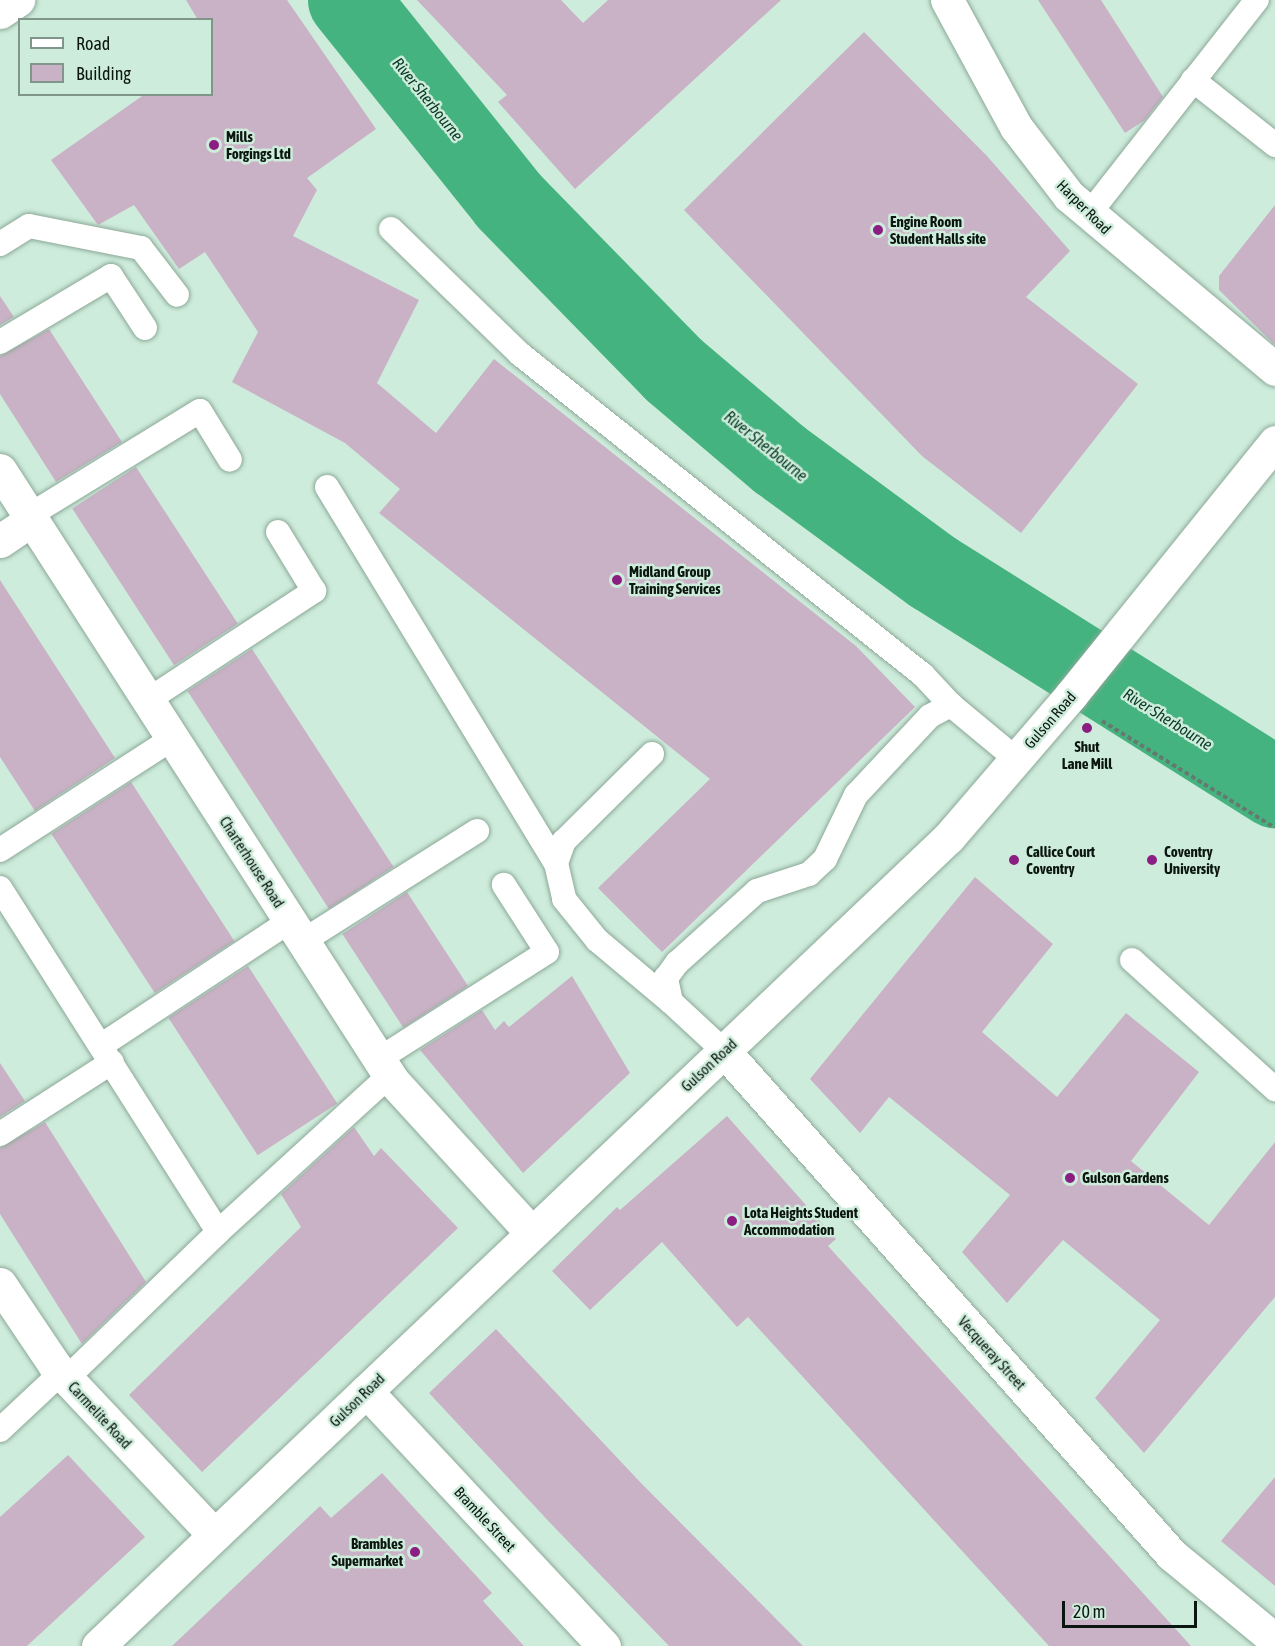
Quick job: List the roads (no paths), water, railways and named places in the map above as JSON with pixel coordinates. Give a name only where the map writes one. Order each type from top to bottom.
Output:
[{"type":"street","points":[[0,12],[18,0]]},
{"type":"street","name":"Harper Road","points":[[946,0],[1016,127],[1038,161],[1089,214],[1275,369]]},
{"type":"street","name":"Gulson Road","points":[[98,1646],[949,837],[1070,697],[1275,442]]},
{"type":"street","name":"Charterhouse Road","points":[[0,470],[384,1068],[531,1232]]},
{"type":"street","points":[[0,541],[31,517]]},
{"type":"street","name":"Vecqueray Street","points":[[724,1051],[1172,1555],[1275,1640]]},
{"type":"street","name":"Carmelite Road","points":[[0,1284],[63,1376],[214,1535]]},
{"type":"street","name":"Bramble Street","points":[[366,1391],[604,1646]]},
{"type":"lane","points":[[1089,214],[1257,0]]},
{"type":"lane","points":[[1193,80],[1275,145]]},
{"type":"lane","points":[[0,244],[29,226],[141,248],[177,295]]},
{"type":"lane","points":[[391,229],[520,354],[923,675],[951,705],[1016,759]]},
{"type":"lane","points":[[0,342],[111,276],[145,328]]},
{"type":"lane","points":[[31,517],[200,411],[230,460]]},
{"type":"lane","points":[[327,487],[556,863],[564,899],[597,940],[671,1002],[724,1051]]},
{"type":"lane","points":[[148,700],[315,591],[278,532]]},
{"type":"lane","points":[[671,1002],[666,978],[677,963],[757,891],[809,874],[825,859],[856,795],[930,716],[951,705]]},
{"type":"lane","points":[[0,850],[173,738]]},
{"type":"lane","points":[[556,863],[564,841],[652,754]]},
{"type":"lane","points":[[0,1134],[107,1053],[296,931],[477,831]]},
{"type":"lane","points":[[0,1430],[63,1376],[218,1232],[384,1068],[547,952],[504,885]]},
{"type":"lane","points":[[0,888],[107,1053],[218,1232]]},
{"type":"lane","points":[[1132,960],[1275,1089]]},
{"type":"waterway","name":"River Sherbourne","points":[[348,0],[508,200],[674,370],[779,459],[933,572],[1275,787]]},
{"type":"place","name":"Mills Forgings Ltd","points":[[214,145]]},
{"type":"place","name":"Engine Room Student Halls site","points":[[878,230]]},
{"type":"place","name":"Midland Group Training Services","points":[[617,580]]},
{"type":"place","name":"Shut Lane Mill","points":[[1087,728]]},
{"type":"place","name":"Callice Court Coventry","points":[[1014,860]]},
{"type":"place","name":"Coventry University","points":[[1152,860]]},
{"type":"place","name":"Gulson Gardens","points":[[1070,1178]]},
{"type":"place","name":"Lota Heights Student Accommodation","points":[[732,1221]]},
{"type":"place","name":"Brambles Supermarket","points":[[415,1552]]}]
